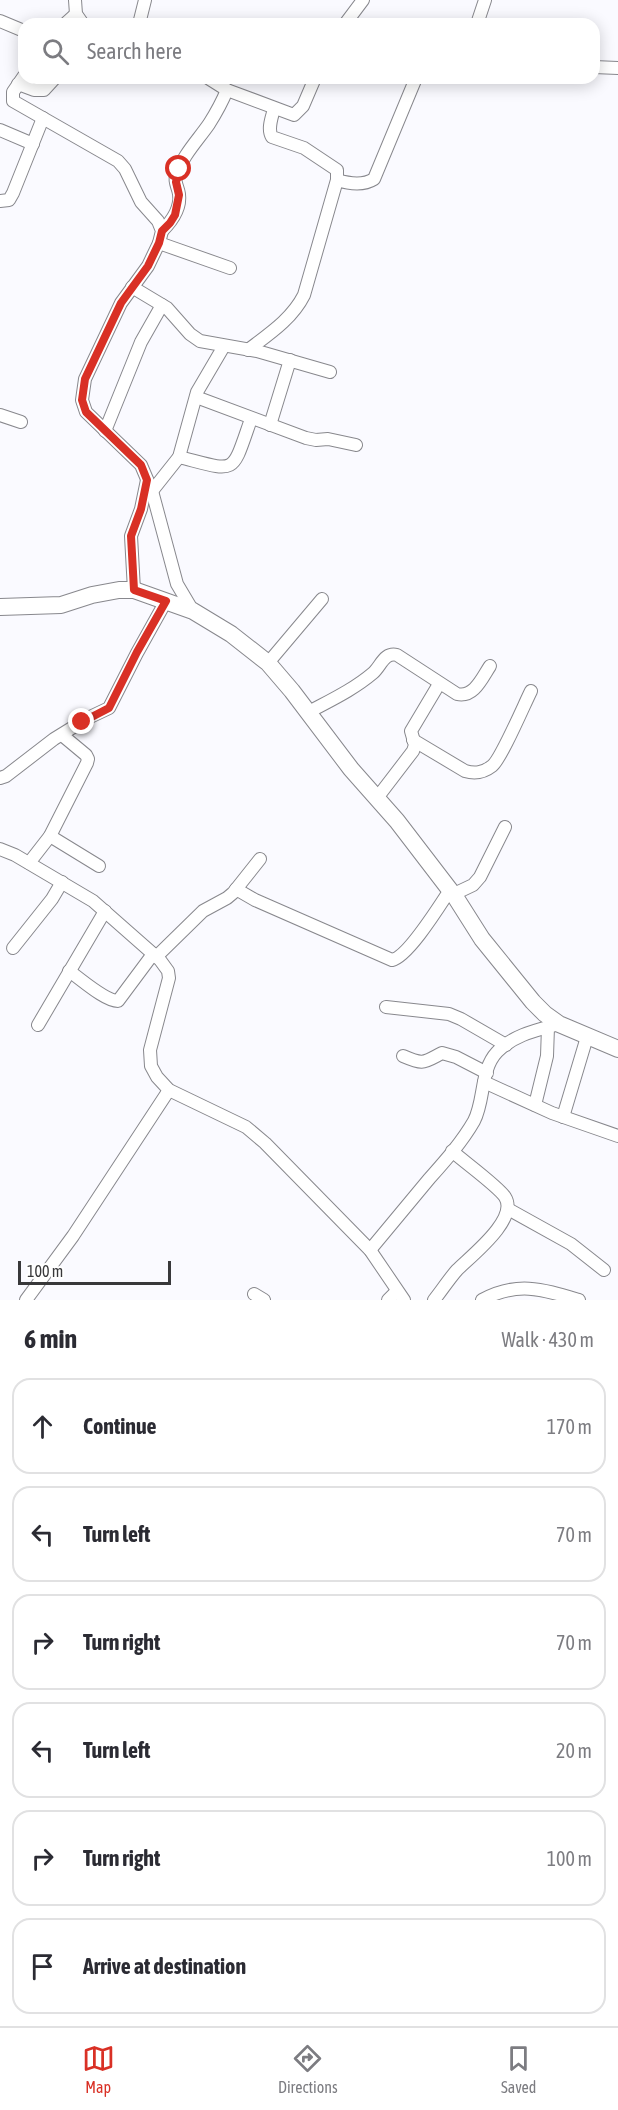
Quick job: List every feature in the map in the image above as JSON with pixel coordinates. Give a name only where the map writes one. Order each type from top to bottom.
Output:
[{"type":"street","points":[[75,0],[80,18]]},
{"type":"street","points":[[140,18],[145,0]]},
{"type":"street","points":[[350,18],[363,0]]},
{"type":"street","points":[[479,18],[485,0]]},
{"type":"street","points":[[0,21],[18,28]]},
{"type":"street","points":[[600,67],[618,68]]},
{"type":"street","points":[[18,84],[13,92],[13,101],[118,161],[125,169],[141,202],[158,220],[160,237]]},
{"type":"street","points":[[26,84],[34,90],[44,90],[50,84]]},
{"type":"street","points":[[218,84],[227,90],[294,115],[299,112],[312,84]]},
{"type":"street","points":[[337,180],[357,184],[371,181],[374,178],[413,84]]},
{"type":"street","points":[[193,612],[177,584],[150,485],[141,465],[86,412],[82,400],[85,379],[121,303],[148,266],[160,237],[170,223],[178,203],[176,182],[179,169],[209,124],[227,90]]},
{"type":"street","points":[[248,350],[279,327],[304,295],[337,180],[337,170],[304,148],[272,138],[270,134],[274,109]]},
{"type":"street","points":[[0,201],[9,200],[13,193],[43,118]]},
{"type":"street","points":[[0,130],[33,144]]},
{"type":"street","points":[[160,237],[230,268]]},
{"type":"street","points":[[132,287],[162,305],[200,341],[290,360],[330,372]]},
{"type":"street","points":[[105,431],[141,342],[162,305]]},
{"type":"street","points":[[134,590],[131,536],[150,485],[179,457],[195,397],[224,346]]},
{"type":"street","points":[[270,425],[290,360]]},
{"type":"street","points":[[195,397],[306,438],[328,439],[356,445]]},
{"type":"street","points":[[0,415],[21,422]]},
{"type":"street","points":[[179,457],[228,467],[237,461],[251,419]]},
{"type":"street","points":[[0,607],[61,605],[92,595],[134,590],[193,612],[231,634],[268,663],[397,821],[452,892],[482,939],[554,1026],[617,1048]]},
{"type":"street","points":[[268,663],[322,599]]},
{"type":"street","points":[[0,778],[6,776],[45,745],[88,718],[109,708],[166,601]]},
{"type":"street","points":[[307,713],[365,680],[377,670],[387,655],[397,655],[457,694],[470,694],[490,666]]},
{"type":"street","points":[[377,798],[413,751],[415,745],[411,731],[439,684]]},
{"type":"street","points":[[413,740],[465,771],[481,772],[493,765],[531,691]]},
{"type":"street","points":[[29,863],[50,836],[88,759],[62,735]]},
{"type":"street","points":[[236,889],[255,900],[386,959],[398,959],[452,892],[473,885],[480,878],[506,828]]},
{"type":"street","points":[[50,836],[99,866]]},
{"type":"street","points":[[0,849],[29,863],[93,901],[155,956],[168,971],[169,978],[150,1050],[151,1066],[157,1077],[169,1090],[246,1126],[265,1143],[370,1250],[396,1297]]},
{"type":"street","points":[[69,970],[106,996],[118,1001],[155,956],[203,911],[227,898],[260,860]]},
{"type":"street","points":[[13,948],[52,899],[62,882]]},
{"type":"street","points":[[38,1025],[105,911]]},
{"type":"street","points":[[386,1007],[449,1014],[461,1018],[506,1044]]},
{"type":"street","points":[[370,1250],[452,1151],[475,1118],[485,1078],[496,1053],[506,1044],[530,1032],[554,1026]]},
{"type":"street","points":[[535,1105],[554,1026]]},
{"type":"street","points":[[563,1117],[587,1037]]},
{"type":"street","points":[[403,1056],[419,1063],[427,1062],[442,1053],[456,1057],[485,1078],[535,1105],[618,1136]]},
{"type":"street","points":[[26,1300],[73,1236],[169,1090]]},
{"type":"street","points":[[434,1300],[498,1227],[508,1209],[503,1193],[452,1151]]},
{"type":"street","points":[[508,1209],[571,1244],[604,1270]]},
{"type":"street","points":[[482,1300],[497,1292],[521,1288],[539,1289],[579,1300]]},
{"type":"route","points":[[82,722],[109,708],[166,601],[134,590],[131,536],[141,509],[147,480],[141,465],[86,412],[82,400],[85,379],[121,303],[148,266],[162,231],[175,215],[179,195],[176,177],[179,169]]}]
